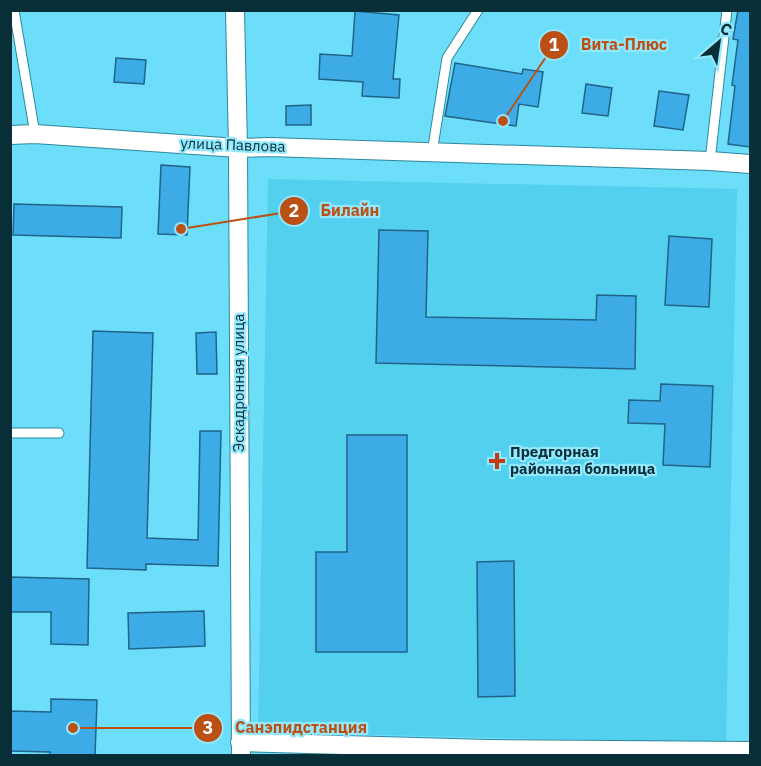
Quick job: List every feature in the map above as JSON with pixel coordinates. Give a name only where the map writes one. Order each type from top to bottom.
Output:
[{"type":"street","name":"Эскадронная улица","points":[[235,10],[238,148],[241,749]]},
{"type":"street","name":"улица Павлова","points":[[10,135],[35,134],[238,148],[268,147],[750,164]]},
{"type":"street","points":[[241,749],[566,753],[750,751]]},
{"type":"lane","points":[[14,10],[35,134]]},
{"type":"lane","points":[[432,153],[447,58],[478,10]]},
{"type":"lane","points":[[710,161],[727,10]]},
{"type":"lane","points":[[10,433],[59,433]]},
{"type":"shaded area","name":"Предгорная районная больница","points":[[268,179],[737,189],[726,743],[258,732]]},
{"type":"building","points":[[738,10],[750,10],[750,147],[728,144],[738,40],[733,39]]},
{"type":"building","points":[[355,11],[399,15],[393,79],[400,79],[399,98],[362,96],[363,82],[319,79],[320,54],[352,56]]},
{"type":"building","points":[[116,58],[146,60],[144,84],[114,82]]},
{"type":"building","points":[[455,63],[522,74],[523,69],[543,72],[538,107],[519,104],[516,126],[445,116]]},
{"type":"building","points":[[586,84],[612,88],[608,116],[582,113]]},
{"type":"building","points":[[659,91],[689,95],[683,130],[654,126]]},
{"type":"building","points":[[311,105],[311,125],[286,125],[286,106]]},
{"type":"building","points":[[161,165],[190,167],[187,235],[158,234]]},
{"type":"building","points":[[14,204],[122,207],[121,238],[13,235]]},
{"type":"building","points":[[379,230],[428,231],[426,317],[596,320],[597,295],[636,296],[635,369],[376,363]]},
{"type":"building","points":[[669,236],[712,239],[709,307],[665,305]]},
{"type":"building","points":[[93,331],[153,333],[147,538],[198,540],[200,431],[221,431],[218,566],[146,564],[146,570],[87,568]]},
{"type":"building","points":[[216,332],[217,374],[197,374],[196,333]]},
{"type":"building","points":[[661,384],[713,386],[710,467],[663,465],[665,424],[628,423],[629,400],[660,401]]},
{"type":"building","points":[[347,435],[407,435],[407,652],[316,652],[316,552],[347,552]]},
{"type":"building","points":[[514,561],[515,696],[478,697],[477,562]]},
{"type":"building","points":[[10,577],[89,579],[88,645],[51,644],[51,612],[10,612]]},
{"type":"building","points":[[204,611],[205,646],[129,649],[128,613]]},
{"type":"building","points":[[51,699],[97,700],[95,756],[50,756],[50,752],[10,751],[10,711],[51,712]]},
{"type":"place","name":"Вита-Плюс","points":[[503,121]]},
{"type":"place","name":"Билайн","points":[[181,229]]},
{"type":"place","name":"Предгорная районная больница","points":[[497,461]]},
{"type":"place","name":"Санэпидстанция","points":[[73,728]]}]
